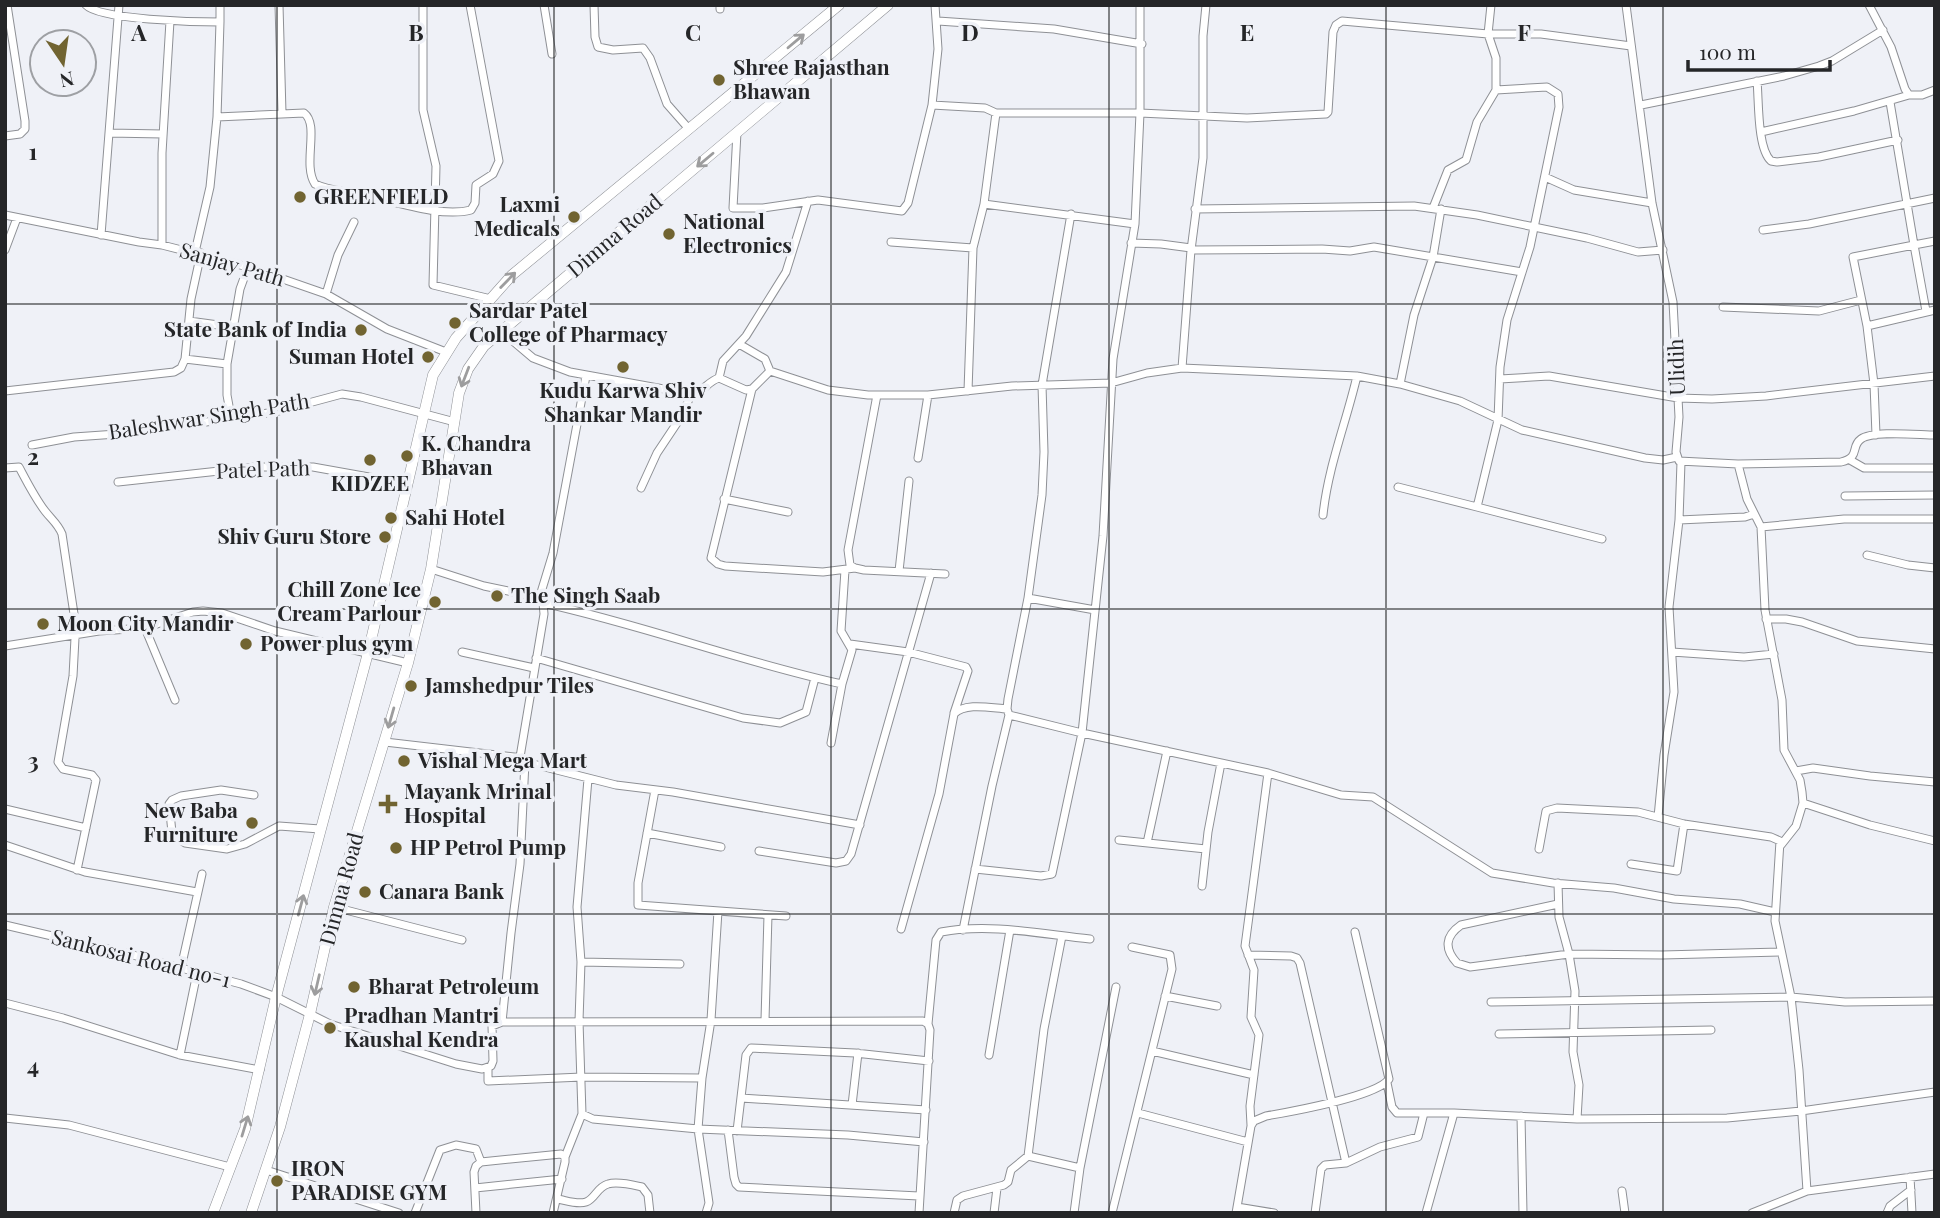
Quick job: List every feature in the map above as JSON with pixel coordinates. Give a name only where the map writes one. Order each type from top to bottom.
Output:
[{"type":"street","points":[[5,136],[20,134],[25,129],[7,5]]},
{"type":"street","points":[[86,5],[98,12],[118,15],[170,21],[220,22]]},
{"type":"street","points":[[100,235],[119,5]]},
{"type":"street","points":[[5,391],[174,372],[181,368],[185,359],[191,299],[210,187],[217,117],[220,5]]},
{"type":"street","points":[[281,5],[282,113]]},
{"type":"street","points":[[423,5],[422,99],[436,166],[433,285],[491,299]]},
{"type":"street","points":[[217,117],[299,112],[308,115],[311,122],[309,168],[315,184],[323,188],[435,210],[467,212],[474,208],[476,185],[493,174],[499,161],[470,5]]},
{"type":"street","points":[[544,5],[552,54]]},
{"type":"street","points":[[594,5],[598,47],[613,50],[637,47],[646,52],[667,104],[689,129]]},
{"type":"street","points":[[213,1213],[245,1129],[276,997],[368,653],[433,375],[446,352],[512,275],[839,5]]},
{"type":"street","name":"Dimna Road","points":[[251,1213],[280,1127],[310,1014],[334,907],[408,663],[431,569],[459,393],[468,369],[484,345],[888,5]]},
{"type":"street","points":[[737,132],[733,208],[762,208],[818,200],[896,212],[904,210],[932,105],[937,72],[938,21],[935,5]]},
{"type":"street","points":[[975,869],[1041,876],[1052,874],[1082,733],[1103,536],[1114,348],[1135,224],[1142,44],[1140,5]]},
{"type":"street","points":[[1182,368],[1195,209],[1203,158],[1203,36],[1206,5]]},
{"type":"street","points":[[1400,384],[1414,315],[1433,257],[1437,209],[1448,170],[1466,160],[1477,122],[1496,90],[1496,58],[1488,34],[1491,5]]},
{"type":"street","name":"Ulidih","points":[[1626,5],[1652,203],[1673,302],[1678,398],[1679,520],[1669,607],[1674,692],[1658,817]]},
{"type":"street","points":[[1869,5],[1883,30],[1909,95]]},
{"type":"street","points":[[162,245],[163,134],[170,21]]},
{"type":"street","points":[[938,21],[1054,29],[1142,44]]},
{"type":"street","points":[[932,105],[985,108],[996,113],[1140,113],[1247,118],[1326,114],[1333,32],[1336,24],[1342,21],[1488,34],[1541,34],[1631,46]]},
{"type":"street","points":[[1641,105],[1819,66],[1883,30]]},
{"type":"street","points":[[1757,81],[1761,132],[1767,158],[1777,162],[1898,140]]},
{"type":"street","points":[[1477,508],[1498,420],[1507,320],[1533,228],[1559,107],[1559,94],[1547,87],[1496,90]]},
{"type":"street","points":[[1761,132],[1909,95],[1922,96],[1935,90]]},
{"type":"street","points":[[1867,326],[1931,311],[1914,245],[1898,140],[1889,102]]},
{"type":"street","points":[[968,391],[973,248],[984,204],[996,113]]},
{"type":"street","points":[[109,133],[163,134]]},
{"type":"street","points":[[1545,177],[1574,190],[1652,203]]},
{"type":"street","points":[[1763,230],[1809,224],[1935,198]]},
{"type":"street","points":[[719,378],[723,361],[739,344],[786,272],[808,201]]},
{"type":"street","points":[[984,204],[1135,224]]},
{"type":"street","points":[[1195,209],[1327,206],[1437,209],[1587,238],[1638,253],[1663,250]]},
{"type":"street","points":[[963,930],[1008,712],[1028,598],[1042,495],[1042,385],[1071,214]]},
{"type":"street","name":"Sanjay Path","points":[[5,215],[162,245],[248,267],[326,294],[387,329],[446,352]]},
{"type":"street","points":[[5,250],[17,218]]},
{"type":"street","points":[[326,294],[338,255],[354,222]]},
{"type":"street","points":[[891,242],[973,248]]},
{"type":"street","points":[[1876,435],[1874,384],[1867,326],[1853,257],[1935,242]]},
{"type":"street","points":[[1131,243],[1191,249],[1350,251],[1374,247],[1522,272]]},
{"type":"street","points":[[231,418],[227,395],[227,364],[240,289],[248,267]]},
{"type":"street","points":[[1723,307],[1819,311],[1861,300]]},
{"type":"street","points":[[189,321],[233,327]]},
{"type":"street","points":[[501,331],[533,358],[586,376],[691,394],[696,394],[719,378],[746,390],[752,389]]},
{"type":"street","points":[[739,344],[765,359],[770,371],[828,390],[877,395],[928,395],[1042,385],[1111,383],[1147,373],[1182,368],[1357,376],[1400,384],[1460,401],[1522,430],[1620,454],[1663,460],[1738,464],[1841,462],[1850,460],[1860,439],[1876,435],[1935,435]]},
{"type":"street","points":[[185,359],[227,364]]},
{"type":"street","points":[[770,371],[752,389],[710,552],[711,558],[718,564],[823,572],[855,568],[945,573]]},
{"type":"street","points":[[502,1023],[520,864],[523,760],[534,668],[544,614],[541,601],[553,552],[586,376]]},
{"type":"street","points":[[1323,515],[1329,470],[1344,428],[1357,376]]},
{"type":"street","points":[[1500,379],[1549,376],[1678,398],[1729,399],[1935,376]]},
{"type":"street","name":"Baleshwar Singh Path","points":[[32,445],[296,408],[342,394],[455,422]]},
{"type":"street","points":[[641,488],[657,453],[683,414],[691,394]]},
{"type":"street","points":[[855,568],[850,565],[848,550],[877,395]]},
{"type":"street","points":[[919,458],[928,395]]},
{"type":"street","points":[[1850,460],[1864,468],[1935,468]]},
{"type":"street","points":[[1738,464],[1747,499],[1760,527],[1766,619],[1782,699],[1784,750],[1800,780],[1802,803],[1796,826],[1781,845],[1775,912],[1780,952],[1791,996],[1807,1191]]},
{"type":"street","points":[[5,468],[19,467],[45,511],[57,521],[62,534],[76,639],[68,711],[58,762],[63,769],[95,777],[96,785],[77,870]]},
{"type":"street","name":"Patel Path","points":[[118,482],[256,467],[313,467],[408,484]]},
{"type":"street","points":[[899,571],[909,481]]},
{"type":"street","points":[[1398,487],[1602,539]]},
{"type":"street","points":[[1845,496],[1935,495]]},
{"type":"street","points":[[724,499],[788,512]]},
{"type":"street","points":[[1679,520],[1745,517],[1754,514]]},
{"type":"street","points":[[1760,527],[1844,519],[1935,519]]},
{"type":"street","points":[[1867,555],[1935,568]]},
{"type":"street","points":[[431,569],[785,672],[842,684]]},
{"type":"street","points":[[831,743],[842,684],[852,650],[841,631],[845,570]]},
{"type":"street","points":[[759,851],[842,863],[851,855],[931,573]]},
{"type":"street","points":[[1028,598],[1095,610]]},
{"type":"street","points":[[5,646],[76,639],[145,628],[192,612],[222,613],[275,631],[408,663]]},
{"type":"street","points":[[1766,619],[1802,622],[1857,641],[1935,649]]},
{"type":"street","points":[[145,628],[175,700]]},
{"type":"street","points":[[850,644],[909,653],[966,667],[968,671],[954,713],[939,794],[901,929]]},
{"type":"street","points":[[462,652],[534,668]]},
{"type":"street","points":[[1672,652],[1744,657],[1774,654]]},
{"type":"street","points":[[536,658],[743,718],[779,723],[806,712],[815,678]]},
{"type":"street","points":[[954,713],[965,707],[1008,712],[1082,733],[1268,773],[1340,795],[1373,797],[1492,873],[1614,888],[1694,902],[1740,904],[1775,912]]},
{"type":"street","points":[[384,742],[523,760],[616,785],[860,825]]},
{"type":"street","points":[[1147,843],[1167,751]]},
{"type":"street","points":[[1202,886],[1221,763]]},
{"type":"street","points":[[1796,771],[1818,768],[1935,782]]},
{"type":"street","points":[[1268,773],[1245,946],[1254,970],[1251,1017],[1259,1035],[1250,1106],[1251,1126],[1236,1210],[1274,1213]]},
{"type":"street","points":[[553,1213],[565,1157],[582,1114],[579,1021],[581,962],[577,907],[589,779]]},
{"type":"street","points":[[254,795],[221,790],[181,796],[172,800],[169,804],[172,832],[175,838],[186,843],[227,849],[245,844],[279,826],[320,829]]},
{"type":"street","points":[[655,790],[638,883],[638,905],[786,916]]},
{"type":"street","points":[[1802,803],[1870,825],[1935,841]]},
{"type":"street","points":[[1539,849],[1543,818],[1550,808],[1628,811],[1684,824],[1770,837],[1777,839],[1781,845]]},
{"type":"street","points":[[5,809],[86,828]]},
{"type":"street","points":[[1631,864],[1677,871],[1684,824]]},
{"type":"street","points":[[647,833],[721,847]]},
{"type":"street","points":[[1119,840],[1206,849]]},
{"type":"street","points":[[5,845],[77,870],[197,892]]},
{"type":"street","points":[[181,968],[202,873]]},
{"type":"street","points":[[1558,883],[1558,904],[1576,999],[1574,1063],[1579,1093],[1577,1119]]},
{"type":"street","points":[[1558,904],[1461,925],[1448,937],[1448,951],[1457,963],[1470,967],[1569,954],[1780,952]]},
{"type":"street","points":[[334,907],[462,940]]},
{"type":"street","points":[[706,1213],[709,1203],[698,1129],[711,1020],[718,911]]},
{"type":"street","points":[[765,1020],[768,915]]},
{"type":"street","name":"Sankosai Road no-1","points":[[5,925],[242,985],[276,997],[330,1024],[456,1065],[488,1068]]},
{"type":"street","points":[[919,1213],[929,1061],[928,1024],[937,935],[941,932],[963,930],[1010,930],[1090,939]]},
{"type":"street","points":[[989,1055],[1010,930]]},
{"type":"street","points":[[1355,932],[1389,1072],[1387,1083],[1394,1111],[1403,1114],[1454,1113],[1577,1119],[1727,1118],[1801,1111],[1935,1092]]},
{"type":"street","points":[[954,1213],[957,1200],[1008,1182],[1011,1170],[1028,1156],[1044,1028],[1062,936]]},
{"type":"street","points":[[1112,1213],[1172,969],[1170,955],[1132,947]]},
{"type":"street","points":[[1248,955],[1291,956],[1297,958],[1300,963],[1346,1163]]},
{"type":"street","points":[[581,962],[680,964]]},
{"type":"street","points":[[180,1055],[197,973]]},
{"type":"street","points":[[1074,1213],[1080,1168],[1116,987]]},
{"type":"street","points":[[1166,996],[1217,1006]]},
{"type":"street","points":[[1491,1002],[1791,996],[1845,1002],[1935,1001]]},
{"type":"street","points":[[5,1003],[63,1018],[180,1055],[260,1070]]},
{"type":"street","points":[[702,1078],[582,1077],[488,1081],[488,1068],[493,1061],[491,1029],[494,1024],[502,1023],[579,1021],[912,1020],[928,1024]]},
{"type":"street","points":[[1499,1034],[1711,1030]]},
{"type":"street","points":[[919,1196],[739,1187],[734,1177],[733,1130],[741,1098],[746,1055],[751,1048],[858,1053],[929,1061]]},
{"type":"street","points":[[1152,1051],[1254,1075]]},
{"type":"street","points":[[852,1105],[858,1053]]},
{"type":"street","points":[[1251,1126],[1259,1118],[1333,1101],[1387,1083]]},
{"type":"street","points":[[741,1098],[926,1110]]},
{"type":"street","points":[[1315,1213],[1321,1169],[1325,1165],[1346,1163],[1380,1147],[1419,1138],[1424,1113]]},
{"type":"street","points":[[1426,1213],[1454,1113]]},
{"type":"street","points":[[582,1114],[593,1119],[698,1129],[848,1135],[923,1142]]},
{"type":"street","points":[[1138,1114],[1248,1142]]},
{"type":"street","points":[[1521,1116],[1523,1213]]},
{"type":"street","points":[[5,1118],[68,1125],[230,1167]]},
{"type":"street","points":[[415,1213],[440,1150],[456,1145],[476,1149],[481,1162]]},
{"type":"street","points":[[476,1213],[474,1172],[481,1162],[555,1153],[565,1157]]},
{"type":"street","points":[[1028,1156],[1080,1168]]},
{"type":"street","points":[[266,1170],[398,1213]]},
{"type":"street","points":[[1752,1213],[1807,1191],[1935,1174]]},
{"type":"street","points":[[1910,1177],[1912,1213]]},
{"type":"street","points":[[475,1188],[562,1179]]},
{"type":"street","points":[[557,1199],[587,1202],[608,1184],[636,1186],[642,1187],[648,1195],[650,1213]]},
{"type":"street","points":[[994,1213],[997,1188]]},
{"type":"street","points":[[1887,1213],[1890,1206],[1911,1189]]},
{"type":"street","points":[[1622,1191],[1625,1213]]},
{"type":"place","name":"Shree Rajasthan Bhawan","points":[[719,80]]},
{"type":"place","name":"GREENFIELD","points":[[300,197]]},
{"type":"place","name":"Laxmi Medicals","points":[[574,217]]},
{"type":"place","name":"National Electronics","points":[[669,234]]},
{"type":"place","name":"Sardar Patel College of Pharmacy","points":[[455,323]]},
{"type":"place","name":"State Bank of India","points":[[361,330]]},
{"type":"place","name":"Suman Hotel","points":[[428,357]]},
{"type":"place","name":"Kudu Karwa Shiv Shankar Mandir","points":[[623,367]]},
{"type":"place","name":"K. Chandra Bhavan","points":[[407,456]]},
{"type":"place","name":"KIDZEE","points":[[370,460]]},
{"type":"place","name":"Sahi Hotel","points":[[391,518]]},
{"type":"place","name":"Shiv Guru Store","points":[[385,537]]},
{"type":"place","name":"The Singh Saab","points":[[497,596]]},
{"type":"place","name":"Chill Zone Ice Cream Parlour","points":[[435,602]]},
{"type":"place","name":"Moon City Mandir","points":[[43,624]]},
{"type":"place","name":"Power plus gym","points":[[246,644]]},
{"type":"place","name":"Jamshedpur Tiles","points":[[411,686]]},
{"type":"place","name":"Vishal Mega Mart","points":[[404,761]]},
{"type":"place","name":"Mayank Mrinal Hospital","points":[[388,804]]},
{"type":"place","name":"New Baba Furniture","points":[[252,823]]},
{"type":"place","name":"HP Petrol Pump","points":[[396,848]]},
{"type":"place","name":"Canara Bank","points":[[365,892]]},
{"type":"place","name":"Bharat Petroleum","points":[[354,987]]},
{"type":"place","name":"Pradhan Mantri Kaushal Kendra","points":[[330,1028]]},
{"type":"place","name":"IRON PARADISE GYM","points":[[277,1181]]}]
